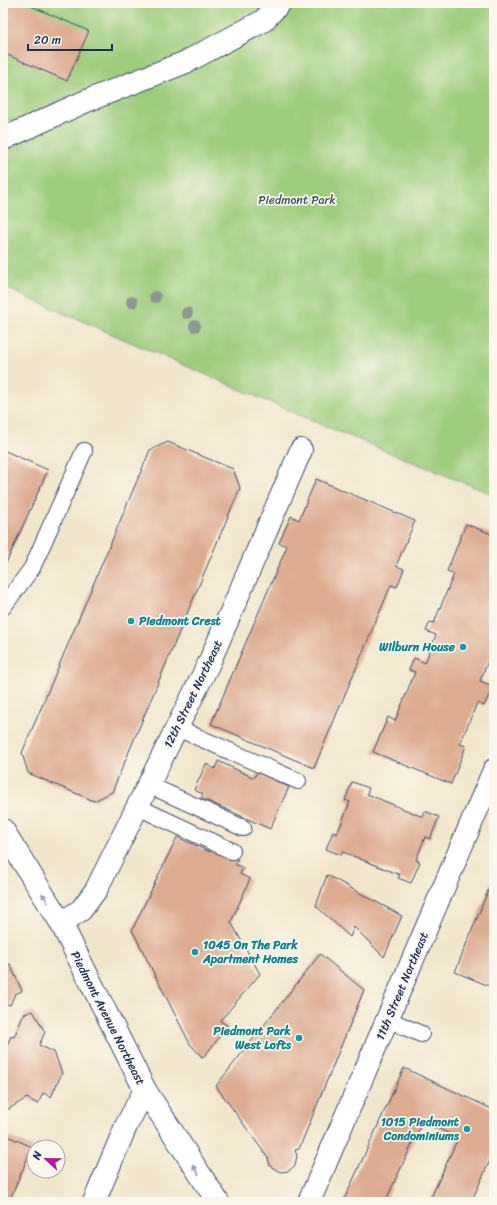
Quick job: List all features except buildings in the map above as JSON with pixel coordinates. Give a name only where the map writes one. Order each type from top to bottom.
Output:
[{"type":"street","points":[[3,140],[84,102],[186,62],[263,21],[280,3]]},
{"type":"street","name":"12th Street Northeast","points":[[61,923],[81,910],[96,890],[138,807],[209,663],[300,450]]},
{"type":"street","name":"11th Street Northeast","points":[[309,1202],[494,770]]},
{"type":"street","name":"Piedmont Avenue Northeast","points":[[3,830],[61,923],[144,1090],[218,1202]]},
{"type":"street","points":[[94,1202],[126,1126],[144,1090]]},
{"type":"lane","points":[[3,607],[32,568],[84,451]]},
{"type":"lane","points":[[177,728],[298,781]]},
{"type":"lane","points":[[148,785],[243,828]]},
{"type":"lane","points":[[138,807],[232,851]]},
{"type":"lane","points":[[387,1019],[422,1034]]},
{"type":"green space","name":"Piedmont Park","points":[[3,3],[494,3],[494,495],[327,427],[3,287]]},
{"type":"place","name":"Piedmont Crest","points":[[131,621]]},
{"type":"place","name":"Wilburn House","points":[[463,647]]},
{"type":"place","name":"1045 On The Park Apartment Homes","points":[[195,952]]},
{"type":"place","name":"Piedmont Park West Lofts","points":[[299,1038]]},
{"type":"place","name":"1015 Piedmont Condominiums","points":[[467,1129]]}]
